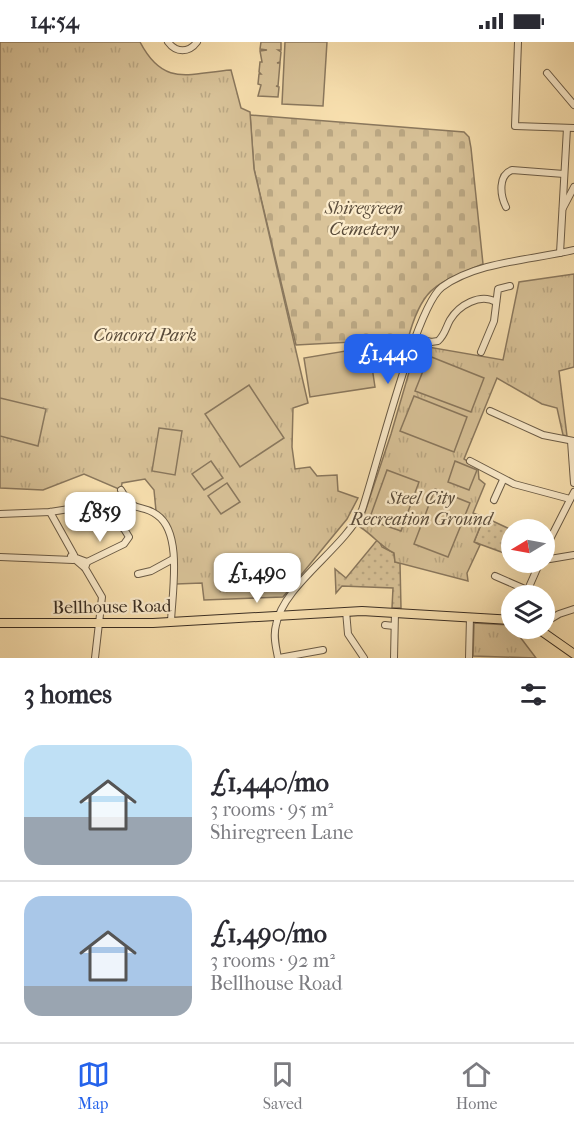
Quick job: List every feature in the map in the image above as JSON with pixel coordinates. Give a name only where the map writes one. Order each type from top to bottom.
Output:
[{"type":"main road","name":"Bellhouse Road","points":[[0,623],[171,622],[346,611],[501,619]]},
{"type":"main road","points":[[552,639],[574,654]]},
{"type":"street","points":[[168,42],[172,48],[181,50],[189,49],[197,42]]},
{"type":"street","points":[[518,42],[515,126],[570,128],[564,174],[560,253]]},
{"type":"street","points":[[547,72],[574,105]]},
{"type":"street","points":[[506,207],[502,180],[509,171],[564,174]]},
{"type":"street","points":[[562,208],[574,187]]},
{"type":"street","points":[[319,648],[278,658],[275,632],[279,615],[296,590],[359,517],[415,338],[427,310],[443,287],[512,261],[574,250]]},
{"type":"street","points":[[481,352],[494,321],[498,289],[510,286]]},
{"type":"street","points":[[415,338],[431,342],[438,341],[450,319],[463,306],[482,298],[496,302]]},
{"type":"street","points":[[490,411],[543,435],[572,441],[574,483]]},
{"type":"street","points":[[470,461],[503,480],[535,492],[570,499]]},
{"type":"street","points":[[494,500],[503,480]]},
{"type":"street","points":[[121,490],[134,508],[150,511],[165,522],[173,542],[171,622]]},
{"type":"street","points":[[555,529],[574,492]]},
{"type":"street","points":[[0,514],[50,512],[81,506],[91,507],[124,529],[129,537],[124,544],[86,565]]},
{"type":"street","points":[[50,512],[73,557],[86,565],[102,597],[95,658]]},
{"type":"street","points":[[555,558],[574,555]]},
{"type":"street","points":[[0,557],[73,557]]},
{"type":"street","points":[[138,574],[148,573],[173,559]]},
{"type":"street","points":[[495,576],[511,585]]},
{"type":"street","points":[[555,616],[574,609]]},
{"type":"street","points":[[346,611],[349,637],[364,658]]},
{"type":"street","points":[[394,658],[395,612]]},
{"type":"street","points":[[470,617],[470,658]]},
{"type":"street","points":[[385,625],[394,626]]},
{"type":"green space","name":"Concord Park","points":[[0,42],[140,42],[149,57],[168,72],[190,75],[231,70],[241,108],[250,112],[254,169],[308,403],[293,408],[292,447],[295,469],[310,467],[317,476],[337,475],[338,491],[358,498],[347,519],[283,597],[204,600],[202,583],[176,584],[176,553],[173,536],[164,519],[156,511],[154,490],[145,479],[122,483],[121,490],[84,474],[43,490],[0,488]]},
{"type":"green space","points":[[261,42],[281,42],[281,50],[278,50],[281,52],[280,62],[277,63],[280,63],[278,86],[276,86],[279,87],[278,97],[258,96],[261,85],[258,84],[259,74],[261,74],[259,72],[260,62],[262,62],[260,51],[267,50],[260,49]]},
{"type":"green space","points":[[285,42],[327,42],[323,106],[282,104]]},
{"type":"green space","name":"Shiregreen Cemetery","points":[[250,115],[464,132],[469,137],[471,148],[483,264],[442,283],[425,297],[413,321],[408,339],[296,345],[254,169]]},
{"type":"green space","name":"Steel City Recreation Ground","points":[[574,274],[574,367],[559,371],[567,436],[563,435],[557,408],[542,404],[497,378],[464,459],[478,468],[479,479],[485,484],[473,513],[484,517],[474,542],[480,545],[467,573],[468,581],[395,562],[394,553],[360,527],[417,345],[503,360],[519,282]]},
{"type":"green space","points":[[369,347],[375,387],[310,397],[304,358]]},
{"type":"green space","points":[[429,356],[484,378],[471,412],[415,391]]},
{"type":"green space","points":[[249,385],[284,438],[240,467],[205,414]]},
{"type":"green space","points":[[414,396],[467,417],[454,452],[400,431]]},
{"type":"green space","points":[[0,398],[46,409],[38,446],[0,436]]},
{"type":"green space","points":[[159,428],[182,431],[175,475],[152,471]]},
{"type":"green space","points":[[211,461],[223,478],[204,490],[192,474]]},
{"type":"green space","points":[[455,461],[477,470],[469,490],[448,482]]},
{"type":"green space","points":[[387,470],[419,482],[401,531],[369,520]]},
{"type":"green space","points":[[227,483],[240,502],[221,514],[208,496]]},
{"type":"green space","points":[[435,489],[470,503],[448,557],[414,544]]},
{"type":"green space","points":[[484,517],[501,525],[501,552],[474,542]]},
{"type":"green space","points":[[378,539],[382,547],[394,553],[395,562],[400,563],[401,608],[392,608],[393,588],[342,586],[336,593],[335,569],[346,578]]},
{"type":"green space","points":[[474,623],[501,624],[501,639],[522,639],[536,658],[473,656]]}]
